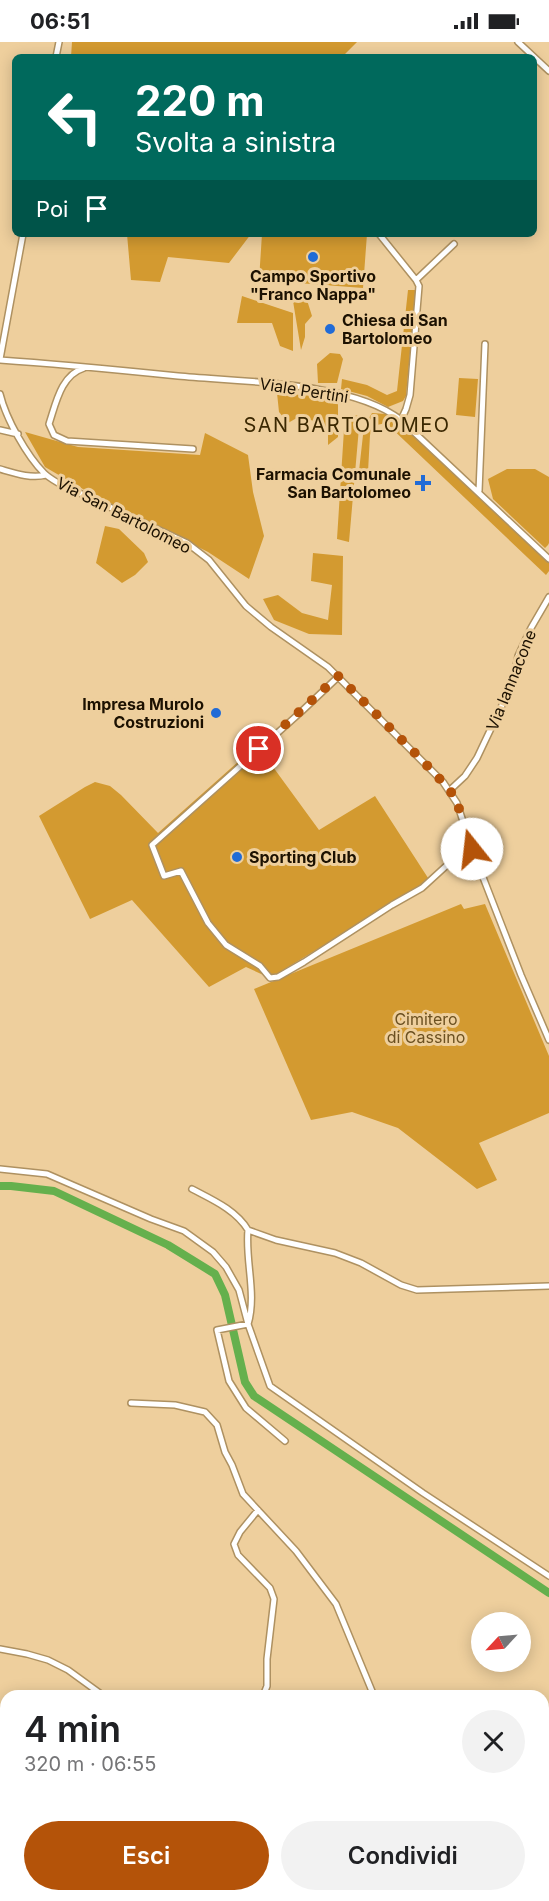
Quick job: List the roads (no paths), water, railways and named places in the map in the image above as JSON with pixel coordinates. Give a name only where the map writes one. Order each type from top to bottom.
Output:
[{"type":"street","points":[[518,42],[531,54]]},
{"type":"street","points":[[537,60],[549,71]]},
{"type":"street","points":[[0,359],[22,237]]},
{"type":"street","points":[[381,237],[419,286],[410,395],[401,420]]},
{"type":"street","points":[[416,280],[454,244]]},
{"type":"street","points":[[479,491],[485,344]]},
{"type":"street","name":"Viale Pertini","points":[[0,359],[320,390],[360,399],[401,420],[549,559]]},
{"type":"street","points":[[89,366],[75,370],[63,385],[49,424],[54,435],[67,441],[193,449]]},
{"type":"street","points":[[0,394],[18,434],[34,461],[46,475],[27,476],[0,469]]},
{"type":"street","points":[[0,430],[18,434]]},
{"type":"street","name":"Via San Bartolomeo","points":[[46,475],[60,484],[187,543],[209,560],[246,606],[338,676],[450,790],[463,817],[472,849],[549,1041]]},
{"type":"street","name":"Via Iannacone","points":[[450,790],[465,776],[477,758],[513,682],[518,656],[549,597]]},
{"type":"street","points":[[338,676],[152,845],[164,876],[181,871],[208,923],[225,945],[260,966],[270,978],[278,977],[304,962],[392,904],[422,888],[457,856],[472,849]]},
{"type":"street","points":[[0,1169],[47,1174],[184,1231],[213,1252],[226,1267],[239,1290],[248,1324],[270,1386],[423,1493],[549,1576]]},
{"type":"street","points":[[192,1189],[223,1206],[248,1230],[276,1240],[335,1253],[361,1263],[401,1285],[417,1290],[549,1286]]},
{"type":"street","points":[[248,1230],[246,1244],[252,1311],[248,1324]]},
{"type":"street","points":[[248,1324],[217,1330],[229,1381],[246,1408],[285,1441]]},
{"type":"street","points":[[131,1403],[175,1405],[205,1412],[217,1425],[225,1452],[241,1490],[296,1551],[336,1604],[372,1690]]},
{"type":"street","points":[[258,1510],[240,1532],[234,1544],[238,1555],[270,1588],[274,1599],[265,1690]]},
{"type":"street","points":[[0,1649],[48,1660],[68,1670],[96,1690]]},
{"type":"waterway","points":[[0,1186],[54,1191],[168,1245],[215,1274],[225,1295],[245,1382],[254,1396],[549,1593]]},
{"type":"place","name":"Campo Sportivo \"Franco Nappa\"","points":[[313,257]]},
{"type":"place","name":"Chiesa di San Bartolomeo","points":[[330,329]]},
{"type":"place","name":"Farmacia Comunale San Bartolomeo","points":[[423,483]]},
{"type":"place","name":"Impresa Murolo Costruzioni","points":[[216,713]]},
{"type":"place","name":"Sporting Club","points":[[237,857]]},
{"type":"district","name":"SAN BARTOLOMEO","points":[[347,425]]},
{"type":"park label","name":"Cimitero di Cassino","points":[[426,1028]]}]
